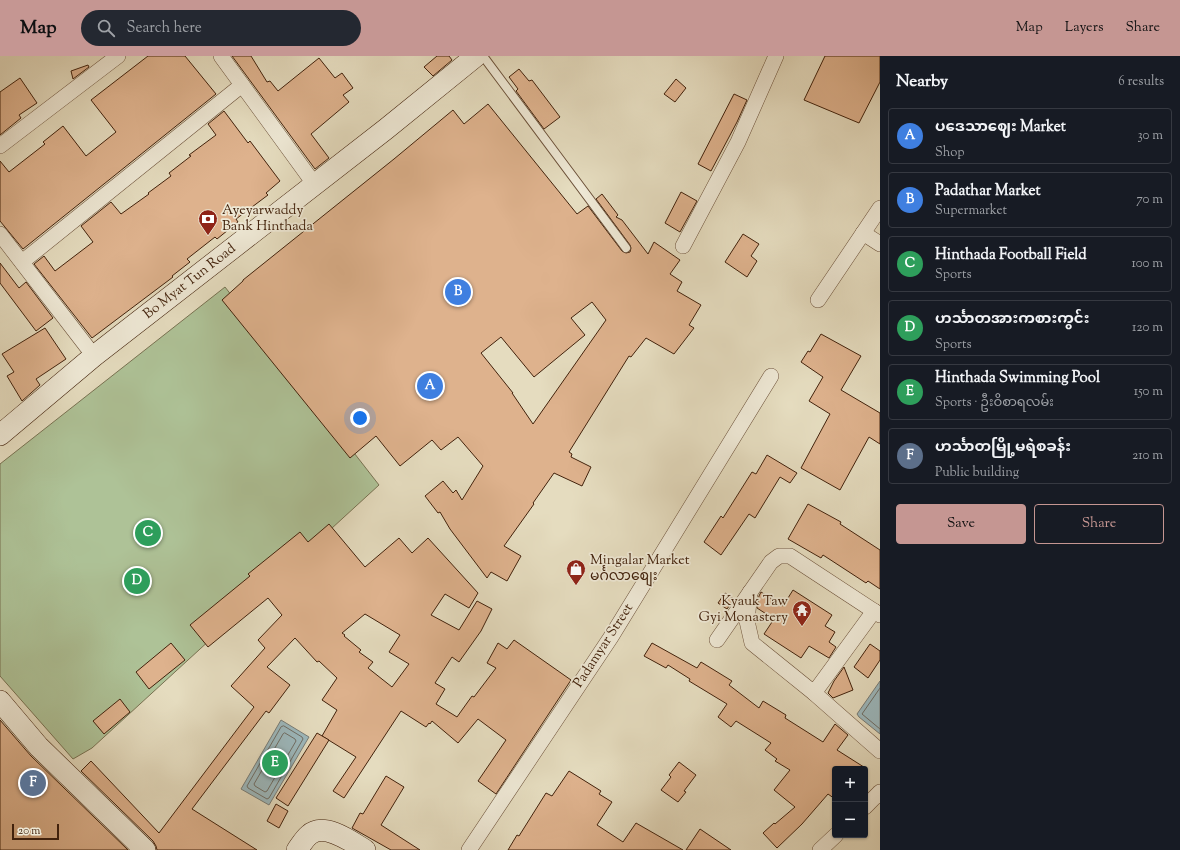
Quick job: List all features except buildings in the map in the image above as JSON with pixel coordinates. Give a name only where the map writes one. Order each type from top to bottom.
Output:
[{"type":"street","points":[[0,146],[118,56]]},
{"type":"street","points":[[220,56],[315,185]]},
{"type":"street","name":"Bo Myat Tun Road","points":[[0,435],[94,356],[315,185],[476,56]]},
{"type":"street","points":[[683,246],[738,142],[776,56]]},
{"type":"street","points":[[22,262],[242,85]]},
{"type":"street","points":[[818,300],[880,208]]},
{"type":"street","points":[[863,233],[880,244]]},
{"type":"street","points":[[0,234],[94,356]]},
{"type":"street","name":"Padamyar Street","points":[[469,850],[611,637],[771,376]]},
{"type":"street","points":[[717,640],[771,562],[779,556],[790,556],[877,613],[814,693]]},
{"type":"street","points":[[750,592],[747,621],[752,643],[814,693],[880,751]]},
{"type":"street","points":[[0,701],[39,747],[145,850]]},
{"type":"street","points":[[868,804],[880,792]]},
{"type":"street","points":[[303,842],[319,830],[335,833],[365,850]]},
{"type":"street","points":[[820,850],[833,838]]},
{"type":"lane","points":[[483,56],[626,248]]},
{"type":"green space","points":[[225,287],[379,485],[92,748],[73,759],[0,676],[0,464]]},
{"type":"water","points":[[880,681],[880,734],[857,714]]},
{"type":"water","points":[[281,720],[309,737],[269,805],[241,789]]},
{"type":"place","name":"Ayeyarwaddy Bank Hinthada","points":[[208,236]]},
{"type":"place","name":"Padathar Market","points":[[458,292]]},
{"type":"place","name":"ပဒေသာဈေး Market","points":[[430,386]]},
{"type":"place","name":"Hinthada Football Field","points":[[148,533]]},
{"type":"place","name":"ဟင်္သာတအားကစားကွင်း","points":[[137,581]]},
{"type":"place","name":"Mingalar Market မင်္ဂလာစျေး","points":[[576,586]]},
{"type":"place","name":"Kyauk Taw Gyi Monastery","points":[[802,627]]},
{"type":"place","name":"Hinthada Swimming Pool","points":[[275,763]]},
{"type":"place","name":"ဟင်္သာတမြို့မရဲစခန်း","points":[[33,783]]}]
